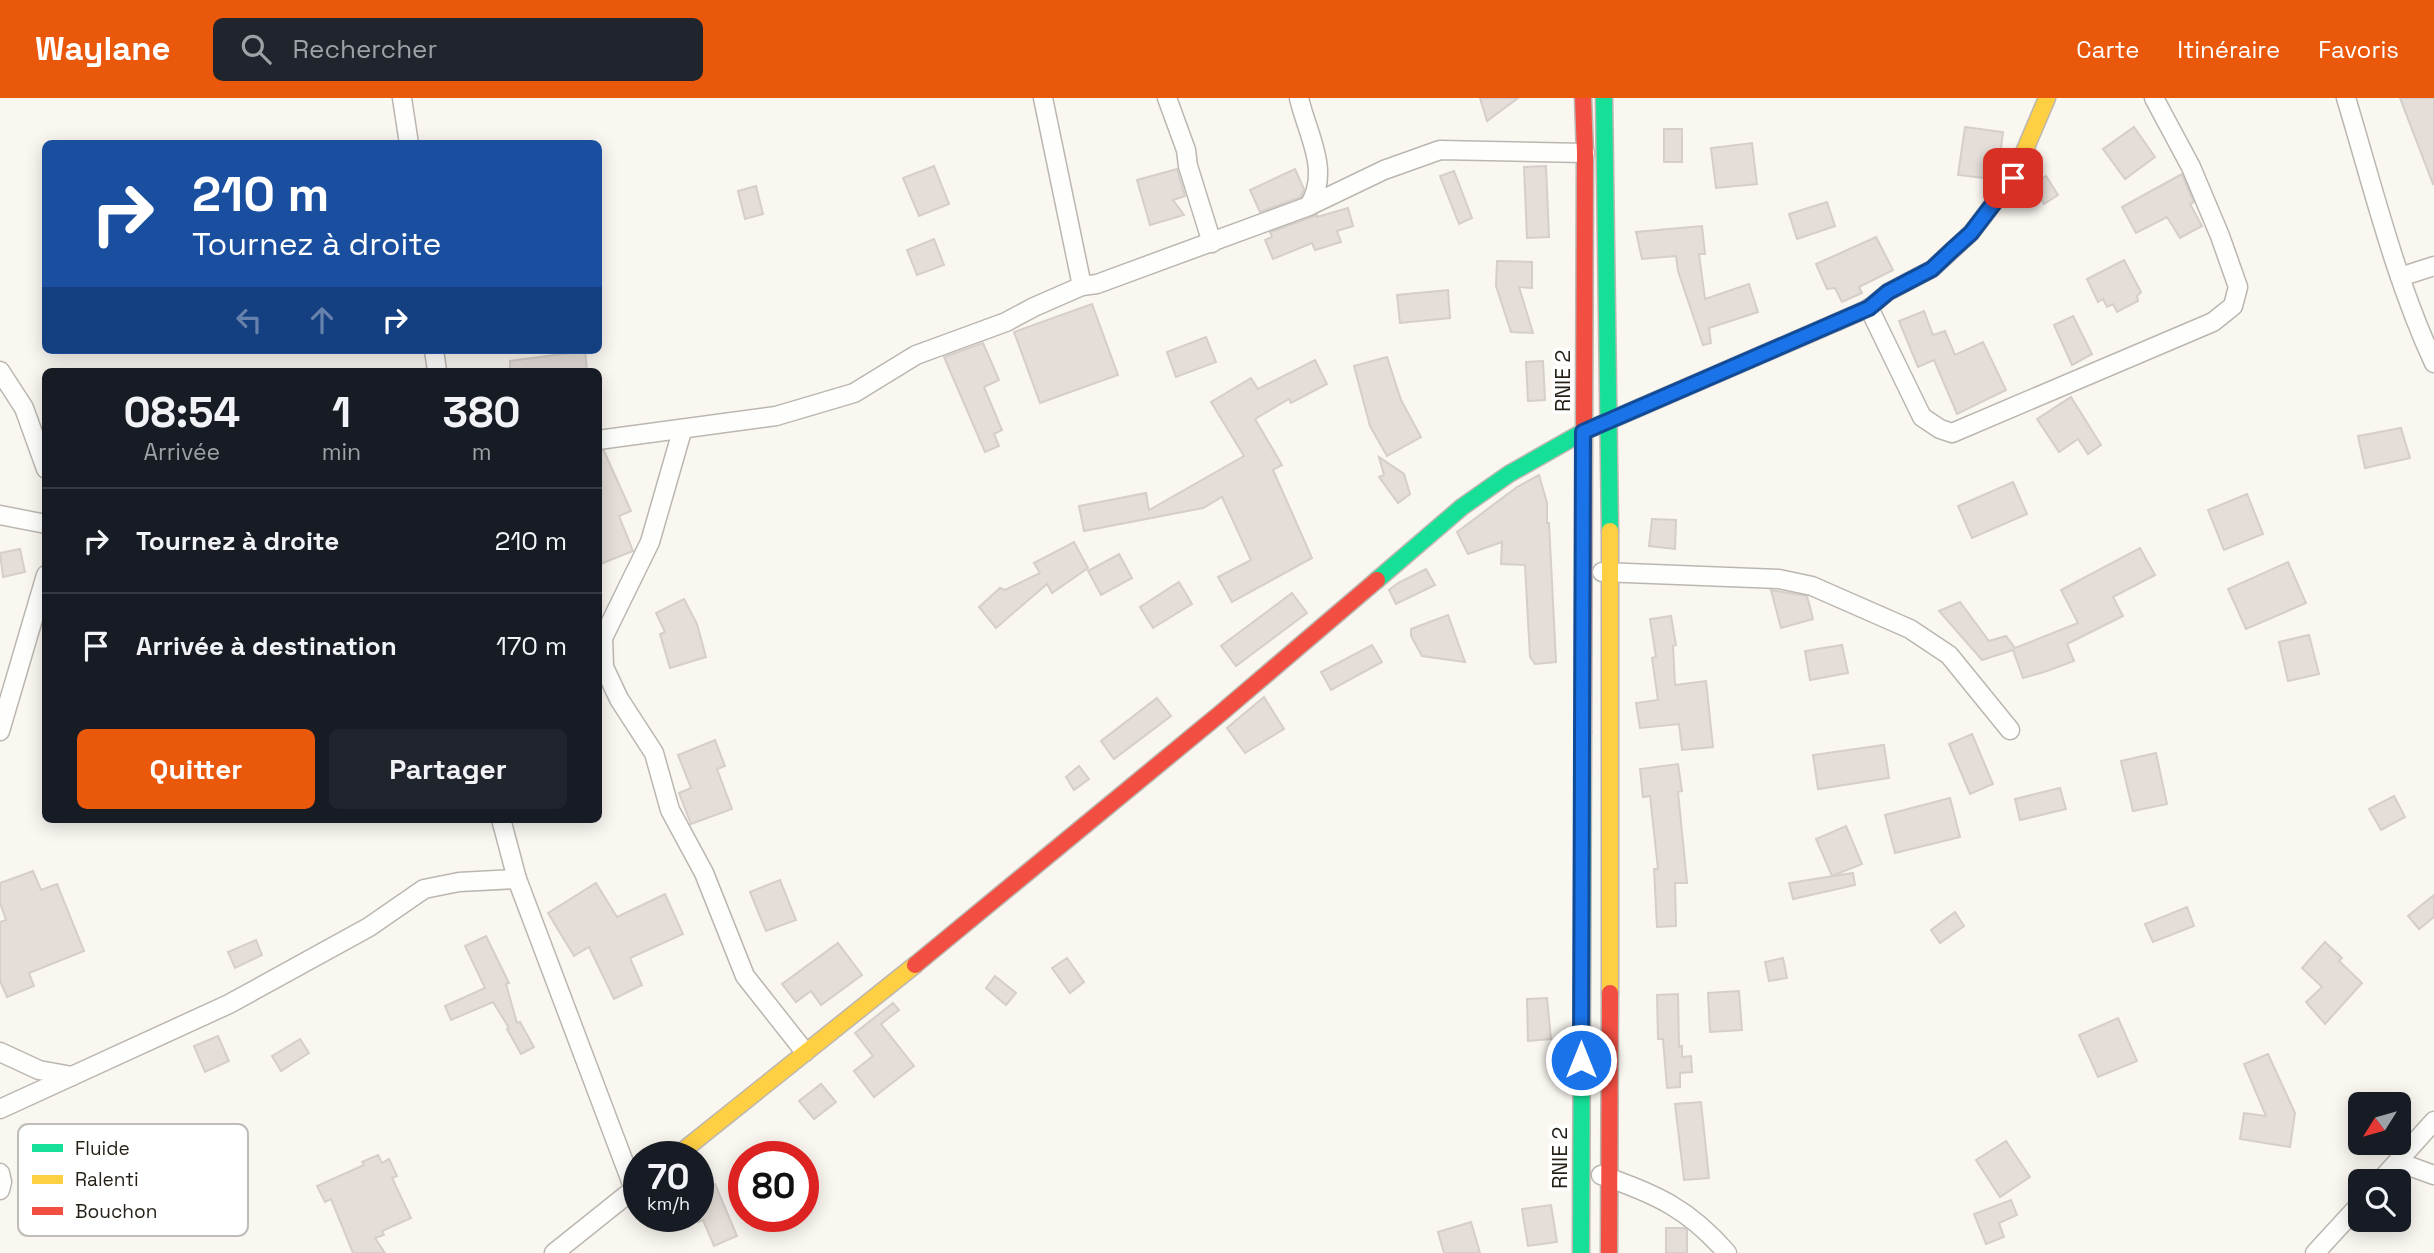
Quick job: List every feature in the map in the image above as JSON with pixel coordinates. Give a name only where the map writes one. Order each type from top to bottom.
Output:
[{"type":"main road","name":"RNIE 2","points":[[1581,1253],[1583,98]]},
{"type":"main road","points":[[1604,98],[1611,573],[1609,1253]]},
{"type":"main road","points":[[695,1141],[1221,713],[1443,522],[1509,474],[1583,432],[1869,308],[1888,292],[1932,269],[1971,233],[2013,178],[2047,98]]},
{"type":"street","points":[[402,98],[408,140]]},
{"type":"street","points":[[1043,98],[1082,286]]},
{"type":"street","points":[[1167,98],[1186,150],[1188,166],[1212,243]]},
{"type":"street","points":[[1299,98],[1313,139],[1318,170],[1317,192],[1309,206]]},
{"type":"street","points":[[1869,308],[1922,417],[1940,429],[1952,433],[2213,322],[2233,306],[2238,287],[2196,179],[2154,98]]},
{"type":"street","points":[[2346,98],[2400,277],[2417,328],[2434,363]]},
{"type":"street","points":[[602,440],[776,416],[854,393],[916,355],[1006,321],[1082,286],[1097,284],[1212,243],[1309,206],[1384,170],[1440,150],[1585,153]]},
{"type":"street","points":[[2400,277],[2434,266]]},
{"type":"street","points":[[0,371],[24,408],[42,453]]},
{"type":"street","points":[[682,430],[650,542],[603,638],[604,667],[619,699],[654,753],[670,810],[704,873],[745,976],[805,1052]]},
{"type":"street","points":[[0,515],[42,523]]},
{"type":"street","points":[[1583,572],[1780,579],[1812,586],[1910,629],[1949,655],[2010,730]]},
{"type":"street","points":[[0,731],[42,589]]},
{"type":"street","points":[[502,823],[517,879],[623,1153]]},
{"type":"street","points":[[0,1109],[229,1004],[369,927],[424,889],[459,882],[517,879]]},
{"type":"street","points":[[0,1052],[39,1070],[72,1076]]},
{"type":"street","points":[[2391,1169],[2434,1121]]},
{"type":"street","points":[[2398,1162],[2434,1175]]},
{"type":"street","points":[[1581,1168],[1648,1191],[1683,1211],[1727,1253]]},
{"type":"street","points":[[0,1173],[0,1190]]},
{"type":"street","points":[[555,1253],[623,1198]]},
{"type":"street","points":[[2315,1253],[2348,1217]]},
{"type":"building","points":[[1480,98],[1518,98],[1487,121]]},
{"type":"building","points":[[2400,98],[2434,98],[2433,184]]},
{"type":"building","points":[[1965,127],[2003,132],[1998,172],[1992,179],[1958,175]]},
{"type":"building","points":[[2134,127],[2155,157],[2125,179],[2103,149]]},
{"type":"building","points":[[1664,129],[1682,129],[1682,162],[1664,162]]},
{"type":"building","points":[[1752,143],[1757,184],[1716,188],[1711,148]]},
{"type":"building","points":[[934,166],[949,204],[919,216],[903,178]]},
{"type":"building","points":[[1546,166],[1549,237],[1527,238],[1524,167]]},
{"type":"building","points":[[1177,169],[1185,196],[1173,200],[1184,215],[1150,225],[1137,180]]},
{"type":"building","points":[[1295,169],[1304,189],[1301,197],[1260,212],[1250,190]]},
{"type":"building","points":[[1454,171],[1472,218],[1459,224],[1440,176]]},
{"type":"building","points":[[2182,174],[2194,202],[2190,204],[2202,226],[2180,238],[2167,217],[2136,233],[2122,207]]},
{"type":"building","points":[[2046,176],[2058,195],[2044,204],[2031,185]]},
{"type":"building","points":[[756,186],[763,214],[745,219],[738,191]]},
{"type":"building","points":[[1827,202],[1835,226],[1797,239],[1789,214]]},
{"type":"building","points":[[1348,208],[1353,226],[1337,231],[1341,242],[1315,250],[1312,243],[1273,259],[1265,240],[1272,237],[1270,232],[1317,215]]},
{"type":"building","points":[[1702,226],[1705,254],[1699,254],[1705,299],[1749,284],[1758,312],[1709,328],[1711,343],[1703,345],[1678,271],[1676,256],[1642,259],[1636,232]]},
{"type":"building","points":[[1876,237],[1893,270],[1859,287],[1862,293],[1842,302],[1835,288],[1827,289],[1816,264]]},
{"type":"building","points":[[934,239],[944,265],[917,275],[907,250]]},
{"type":"building","points":[[2124,260],[2141,292],[2137,296],[2138,301],[2117,312],[2113,304],[2107,307],[2103,299],[2098,302],[2087,279]]},
{"type":"building","points":[[1497,261],[1532,262],[1532,288],[1519,287],[1533,333],[1511,332],[1496,286]]},
{"type":"building","points":[[1448,290],[1450,318],[1400,323],[1397,295]]},
{"type":"building","points":[[1092,304],[1118,375],[1040,403],[1014,332]]},
{"type":"building","points":[[1924,311],[1933,335],[1945,331],[1955,355],[1983,342],[2006,390],[1957,414],[1934,360],[1918,367],[1899,321]]},
{"type":"building","points":[[2073,316],[2092,354],[2072,365],[2054,325]]},
{"type":"building","points":[[1206,337],[1216,362],[1176,377],[1167,352]]},
{"type":"building","points":[[983,343],[999,380],[984,387],[1002,430],[994,434],[999,446],[985,452],[944,357]]},
{"type":"building","points":[[562,354],[585,354],[587,368],[510,368],[510,361]]},
{"type":"building","points":[[1387,357],[1401,400],[1421,437],[1387,456],[1370,426],[1354,366]]},
{"type":"building","points":[[1315,360],[1327,384],[1291,403],[1289,399],[1255,419],[1282,465],[1273,470],[1312,558],[1232,602],[1218,577],[1251,560],[1222,497],[1203,508],[1084,531],[1079,506],[1146,493],[1149,510],[1244,456],[1211,402],[1251,378],[1258,389]]},
{"type":"building","points":[[1543,361],[1545,400],[1528,401],[1526,362]]},
{"type":"building","points":[[2071,397],[2101,445],[2088,454],[2078,439],[2059,452],[2037,419]]},
{"type":"building","points":[[2401,428],[2410,458],[2365,468],[2358,436]]},
{"type":"building","points":[[602,451],[631,511],[619,516],[633,551],[602,563]]},
{"type":"building","points":[[1379,457],[1404,474],[1410,494],[1398,503],[1379,477],[1384,475]]},
{"type":"building","points":[[1539,475],[1547,503],[1549,523],[1556,662],[1535,664],[1530,657],[1525,565],[1501,564],[1502,542],[1468,554],[1457,532],[1517,487]]},
{"type":"building","points":[[2013,482],[2027,514],[1972,538],[1958,506]]},
{"type":"building","points":[[2247,494],[2263,534],[2224,550],[2208,510]]},
{"type":"building","points":[[1652,519],[1676,520],[1675,549],[1649,546]]},
{"type":"building","points":[[1074,542],[1088,568],[1052,593],[1047,584],[996,628],[979,607],[1000,588],[1005,590],[1040,573],[1034,563]]},
{"type":"building","points":[[2140,548],[2155,575],[2113,597],[2123,616],[2067,644],[2074,661],[2047,671],[2023,678],[2013,650],[1982,660],[1939,611],[1960,602],[1989,641],[2006,636],[2015,648],[2078,623],[2061,590]]},
{"type":"building","points":[[20,549],[25,572],[3,577],[0,553]]},
{"type":"building","points":[[1119,554],[1132,578],[1101,595],[1088,571]]},
{"type":"building","points":[[2288,562],[2306,603],[2246,629],[2228,589]]},
{"type":"building","points":[[1426,569],[1435,585],[1396,604],[1389,590]]},
{"type":"building","points":[[1179,582],[1192,604],[1153,628],[1140,607]]},
{"type":"building","points":[[1771,590],[1807,596],[1813,619],[1781,628]]},
{"type":"building","points":[[1292,593],[1307,613],[1236,666],[1221,646]]},
{"type":"building","points":[[684,599],[697,624],[706,657],[670,668],[660,634],[665,632],[656,613]]},
{"type":"building","points":[[1448,615],[1465,662],[1422,656],[1411,636],[1411,629]]},
{"type":"building","points":[[1671,616],[1676,645],[1673,646],[1675,685],[1706,681],[1713,747],[1682,750],[1679,724],[1640,728],[1636,703],[1658,700],[1652,658],[1656,657],[1650,619]]},
{"type":"building","points":[[2309,635],[2319,674],[2288,681],[2279,642]]},
{"type":"building","points":[[1372,645],[1382,662],[1331,690],[1321,672]]},
{"type":"building","points":[[1842,645],[1848,673],[1810,680],[1805,651]]},
{"type":"building","points":[[1264,697],[1284,729],[1245,753],[1227,728]]},
{"type":"building","points":[[1157,698],[1171,716],[1114,759],[1101,741]]},
{"type":"building","points":[[1972,734],[1993,784],[1970,794],[1949,744]]},
{"type":"building","points":[[715,740],[725,766],[717,769],[732,809],[691,824],[679,793],[691,788],[678,755]]},
{"type":"building","points":[[1884,745],[1889,778],[1818,789],[1813,755]]},
{"type":"building","points":[[2156,753],[2167,804],[2133,811],[2121,761]]},
{"type":"building","points":[[1678,764],[1682,791],[1678,792],[1687,883],[1675,883],[1676,926],[1657,927],[1654,869],[1658,869],[1650,796],[1643,797],[1640,769]]},
{"type":"building","points":[[1079,766],[1089,779],[1074,790],[1066,777]]},
{"type":"building","points":[[2060,788],[2066,809],[2020,820],[2015,799]]},
{"type":"building","points":[[2394,796],[2405,817],[2381,830],[2369,809]]},
{"type":"building","points":[[1950,798],[1960,837],[1895,853],[1885,815]]},
{"type":"building","points":[[1846,826],[1862,864],[1832,876],[1816,839]]},
{"type":"building","points":[[33,871],[41,890],[57,884],[84,951],[29,973],[34,986],[7,997],[0,981],[0,922],[6,920],[0,903],[0,883]]},
{"type":"building","points":[[1853,873],[1855,885],[1793,899],[1789,883]]},
{"type":"building","points":[[780,880],[796,920],[766,931],[750,892]]},
{"type":"building","points":[[596,883],[617,917],[665,894],[683,934],[630,958],[642,985],[614,999],[589,947],[574,956],[548,913]]},
{"type":"building","points":[[2434,895],[2434,917],[2419,929],[2408,916]]},
{"type":"building","points":[[2187,907],[2194,926],[2153,942],[2145,924]]},
{"type":"building","points":[[1955,912],[1964,926],[1940,943],[1931,930]]},
{"type":"building","points":[[486,936],[509,983],[506,984],[517,1023],[520,1022],[534,1047],[521,1054],[493,1002],[451,1020],[445,1006],[485,988],[465,946]]},
{"type":"building","points":[[256,940],[262,955],[235,968],[228,952]]},
{"type":"building","points":[[2325,942],[2342,958],[2339,961],[2362,983],[2325,1024],[2306,1002],[2322,987],[2302,968]]},
{"type":"building","points":[[838,943],[862,975],[821,1005],[811,991],[796,1002],[782,984]]},
{"type":"building","points":[[1067,958],[1084,982],[1070,993],[1052,968]]},
{"type":"building","points":[[1783,958],[1787,978],[1769,981],[1765,962]]},
{"type":"building","points":[[995,976],[1016,993],[1006,1005],[986,988]]},
{"type":"building","points":[[1739,991],[1742,1030],[1710,1032],[1708,993]]},
{"type":"building","points":[[1678,994],[1679,1047],[1682,1046],[1682,1057],[1691,1056],[1692,1072],[1680,1073],[1680,1087],[1667,1088],[1663,1039],[1658,1039],[1657,995]]},
{"type":"building","points":[[1547,998],[1551,1039],[1528,1041],[1527,999]]},
{"type":"building","points":[[893,1003],[899,1010],[881,1024],[914,1066],[874,1097],[854,1071],[873,1056],[855,1033]]},
{"type":"building","points":[[2118,1018],[2137,1061],[2098,1077],[2079,1035]]},
{"type":"building","points":[[218,1036],[229,1061],[205,1072],[194,1046]]},
{"type":"building","points":[[300,1039],[309,1053],[281,1071],[272,1056]]},
{"type":"building","points":[[2268,1054],[2295,1113],[2290,1147],[2240,1139],[2244,1113],[2266,1116],[2244,1064]]},
{"type":"building","points":[[821,1084],[836,1102],[814,1119],[799,1101]]},
{"type":"building","points":[[1701,1102],[1709,1178],[1684,1180],[1675,1104]]},
{"type":"building","points":[[2006,1141],[2030,1177],[2000,1197],[1976,1160]]},
{"type":"building","points":[[378,1155],[382,1163],[389,1159],[397,1176],[392,1178],[411,1218],[382,1231],[384,1235],[375,1238],[385,1253],[353,1253],[331,1199],[325,1202],[317,1186],[364,1165],[362,1162]]},
{"type":"building","points":[[714,1184],[728,1215],[728,1232],[735,1232],[737,1236],[714,1246],[708,1232],[714,1232]]},
{"type":"building","points":[[2011,1200],[2017,1215],[1999,1223],[2004,1237],[1986,1244],[1974,1214]]},
{"type":"building","points":[[1551,1205],[1557,1242],[1528,1246],[1522,1209]]},
{"type":"building","points":[[1471,1222],[1480,1253],[1444,1253],[1438,1232]]},
{"type":"building","points":[[1666,1228],[1687,1230],[1687,1253],[1666,1253]]},
{"type":"traffic: fast","points":[[1604,98],[1610,531]]},
{"type":"traffic: fast","points":[[1377,580],[1462,507],[1509,474],[1583,432],[1837,322]]},
{"type":"traffic: fast","points":[[1581,1253],[1583,731]]},
{"type":"traffic: slow","points":[[1837,322],[1869,308],[1888,292],[1932,269],[1971,233],[2013,178],[2047,98]]},
{"type":"traffic: slow","points":[[1610,531],[1610,993]]},
{"type":"traffic: slow","points":[[695,1141],[915,965]]},
{"type":"traffic: jam","points":[[1583,98],[1583,731]]},
{"type":"traffic: jam","points":[[915,965],[1221,713],[1377,580]]},
{"type":"traffic: jam","points":[[1609,1253],[1610,993]]},
{"type":"route","points":[[1581,1060],[1583,432],[1869,308],[1888,292],[1932,269],[1971,233],[2013,178]]}]
